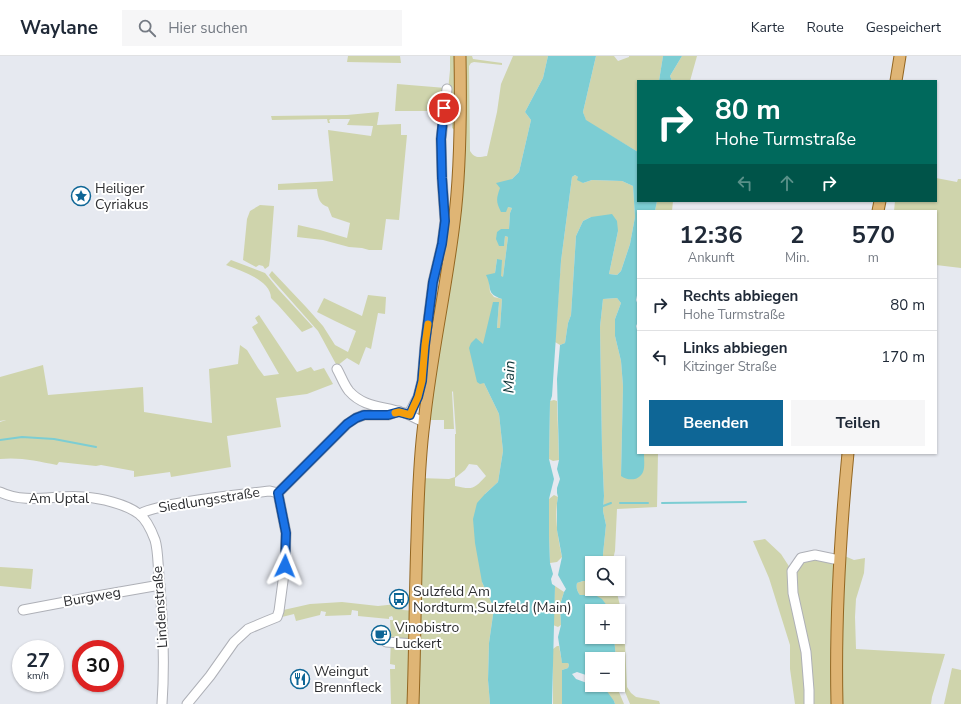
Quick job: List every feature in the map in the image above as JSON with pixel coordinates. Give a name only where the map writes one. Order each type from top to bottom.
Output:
[{"type":"main road","points":[[413,704],[418,492],[424,422],[455,220],[460,129],[460,56]]},
{"type":"main road","points":[[896,80],[900,56]]},
{"type":"main road","points":[[837,704],[836,622],[848,454]]},
{"type":"street","points":[[410,415],[418,397],[422,381],[433,282],[442,244],[445,221],[441,139],[447,89]]},
{"type":"street","points":[[337,369],[348,390],[356,398],[365,403],[410,415],[424,422]]},
{"type":"street","points":[[187,704],[210,676],[234,642],[248,629],[277,618],[285,566],[286,533],[278,493],[347,424],[364,415],[388,415],[399,412]]},
{"type":"street","name":"Siedlungsstraße","points":[[140,514],[147,510],[208,498],[270,491],[278,493]]},
{"type":"street","name":"Am Uptal","points":[[0,492],[11,496],[31,499],[72,496],[94,498],[116,504],[140,514]]},
{"type":"street","name":"Lindenstraße","points":[[140,514],[150,528],[155,541],[163,617],[164,665],[162,704]]},
{"type":"street","points":[[809,704],[806,652],[793,592],[792,571],[802,558],[815,555],[840,560]]},
{"type":"street","name":"Burgweg","points":[[23,610],[160,585]]},
{"type":"street","points":[[386,642],[415,644]]},
{"type":"green space","points":[[348,56],[400,56],[401,63],[347,62]]},
{"type":"green space","points":[[450,56],[458,56],[455,130],[452,128],[453,103],[447,101]]},
{"type":"green space","points":[[462,56],[472,56],[473,59],[502,63],[502,65],[474,62],[469,66],[470,151],[475,156],[479,157],[487,156],[497,112],[501,84],[513,56],[548,56],[543,78],[525,112],[531,120],[519,172],[500,188],[508,207],[512,208],[510,213],[509,229],[501,229],[504,245],[505,236],[508,237],[503,277],[501,277],[497,259],[495,273],[489,282],[490,292],[494,297],[502,299],[500,328],[497,328],[499,302],[484,383],[499,414],[503,451],[498,482],[485,494],[482,582],[494,608],[489,643],[488,680],[490,704],[391,704],[390,669],[395,669],[395,665],[390,664],[390,620],[393,620],[392,616],[389,617],[389,619],[358,616],[358,611],[352,610],[351,615],[325,616],[326,612],[321,611],[320,615],[296,621],[294,614],[277,617],[279,611],[310,604],[342,602],[378,606],[397,604],[403,610],[416,611],[419,478],[449,479],[455,477],[456,434],[453,391],[454,429],[444,429],[444,420],[425,420],[457,219]],"holes":[[[469,464],[477,465],[486,476],[479,484],[470,488],[455,486],[455,478],[465,470]]]},
{"type":"green space","points":[[596,56],[614,56],[618,61],[629,56],[663,56],[659,80],[637,80],[637,151],[586,121],[583,112]]},
{"type":"green space","points":[[682,56],[697,56],[690,80],[672,80],[670,76]]},
{"type":"green space","points":[[397,84],[446,88],[442,124],[438,124],[438,111],[395,111]]},
{"type":"green space","points":[[379,112],[377,125],[401,124],[401,135],[407,135],[399,220],[386,219],[382,250],[349,247],[323,240],[297,237],[298,225],[347,238],[350,223],[332,217],[328,207],[320,200],[317,189],[278,190],[278,184],[333,181],[328,130],[371,136],[373,126],[347,125],[350,119],[331,119],[329,120],[330,123],[328,123],[327,119],[272,120],[271,116],[347,115]]},
{"type":"green space","points":[[575,175],[583,183],[592,180],[622,181],[633,186],[635,217],[630,244],[621,271],[617,275],[609,274],[618,231],[591,217],[583,221],[576,236],[571,315],[568,323],[565,343],[560,345],[555,342],[561,261],[572,177]]},
{"type":"green space","points":[[937,178],[957,182],[958,179],[961,179],[961,268],[937,265],[937,210],[894,210],[895,202],[937,202]]},
{"type":"green space","points":[[657,202],[673,202],[672,210],[655,210]]},
{"type":"green space","points":[[260,205],[274,206],[269,266],[265,269],[263,266],[259,265],[256,267],[243,260],[247,219],[250,211]]},
{"type":"green space","points":[[231,260],[265,273],[313,327],[302,332],[271,298],[270,292],[261,281],[247,273],[226,265]]},
{"type":"green space","points":[[272,271],[323,326],[335,345],[348,352],[356,331],[317,312],[324,298],[362,316],[368,295],[386,297],[385,314],[378,313],[371,349],[366,347],[359,365],[347,358],[337,366],[318,331],[271,278],[269,275]]},
{"type":"green space","points":[[617,298],[621,303],[615,319],[615,336],[621,361],[623,386],[621,476],[644,465],[644,454],[658,454],[657,507],[617,509],[614,556],[603,556],[606,525],[603,511],[604,496],[600,327],[603,299]]},
{"type":"green space","points":[[259,315],[297,372],[311,367],[314,371],[324,368],[333,384],[307,394],[276,398],[281,427],[227,436],[231,467],[171,477],[170,472],[134,477],[134,471],[101,465],[96,466],[59,462],[57,465],[22,459],[0,459],[0,422],[6,420],[0,421],[0,377],[43,365],[48,395],[143,387],[144,412],[212,423],[209,369],[238,364],[240,345],[247,350],[264,376],[279,374],[252,327],[258,323],[255,318]]},
{"type":"green space","points":[[550,401],[557,401],[559,460],[553,461],[549,459]]},
{"type":"green space","points":[[554,495],[558,497],[556,520],[562,557],[557,562],[550,563],[549,499]]},
{"type":"green space","points":[[765,539],[781,554],[792,571],[801,558],[840,554],[854,560],[865,558],[864,573],[856,599],[856,649],[945,654],[931,704],[795,704],[790,669],[790,645],[769,578],[753,541]]},
{"type":"green space","points":[[0,567],[33,569],[31,589],[0,586]]},
{"type":"green space","points":[[585,581],[585,595],[580,595],[578,592],[577,583]]},
{"type":"green space","points":[[555,586],[564,592],[560,605],[561,625],[558,627],[553,625]]},
{"type":"green space","points":[[595,596],[618,596],[620,604],[606,604]]},
{"type":"green space","points":[[615,644],[625,644],[627,687],[631,693],[636,697],[659,701],[660,704],[630,704],[625,692],[625,652],[615,652]]},
{"type":"green space","points":[[559,646],[562,662],[568,663],[569,665],[568,668],[562,670],[562,704],[553,704],[553,649]]},
{"type":"green space","points":[[952,668],[961,670],[961,704],[944,704]]},
{"type":"green space","points":[[602,692],[619,692],[624,704],[615,704],[614,701]]},
{"type":"water","name":"Main","points":[[548,56],[596,56],[583,112],[586,120],[637,151],[637,202],[657,202],[655,210],[637,210],[637,454],[644,454],[644,470],[636,479],[624,478],[621,476],[623,386],[621,361],[615,336],[615,319],[621,303],[617,298],[603,299],[600,327],[604,496],[603,511],[606,525],[603,556],[585,556],[585,581],[577,583],[577,589],[580,595],[597,596],[602,599],[606,604],[585,604],[585,644],[615,644],[615,652],[585,652],[585,675],[577,672],[572,674],[576,679],[585,682],[585,692],[607,692],[615,704],[562,704],[562,670],[568,668],[569,665],[568,663],[562,663],[558,637],[561,625],[560,605],[566,589],[558,575],[562,557],[557,530],[557,488],[560,479],[557,469],[559,460],[557,379],[560,345],[565,343],[568,323],[571,315],[576,236],[583,221],[591,217],[612,214],[617,221],[618,231],[609,274],[617,275],[621,271],[630,244],[635,217],[633,186],[622,181],[592,180],[583,183],[577,180],[578,177],[575,175],[572,177],[561,261],[552,396],[550,402],[549,459],[554,479],[549,499],[549,536],[550,563],[553,574],[551,579],[552,584],[555,586],[552,704],[490,704],[488,680],[489,643],[494,608],[482,582],[475,543],[473,519],[477,503],[498,482],[503,451],[499,414],[484,383],[480,384],[477,382],[469,348],[471,343],[476,338],[483,344],[493,302],[499,302],[497,328],[500,328],[502,299],[493,295],[491,292],[486,275],[495,273],[497,259],[502,260],[501,276],[503,277],[508,237],[505,236],[504,246],[499,246],[496,239],[497,232],[501,229],[509,229],[510,213],[512,208],[508,207],[506,212],[501,212],[497,200],[500,188],[496,183],[512,179],[519,172],[531,120],[525,112],[543,78]]},
{"type":"water","points":[[663,56],[682,56],[670,76],[672,80],[659,80]]},
{"type":"waterway","points":[[0,440],[22,437],[54,439],[96,447]]},
{"type":"waterway","points":[[662,503],[746,502]]},
{"type":"waterway","points":[[603,506],[611,503]]},
{"type":"waterway","points":[[620,503],[648,503]]},
{"type":"slow traffic","points":[[395,413],[399,412],[410,415],[418,397],[422,381],[428,324]]},
{"type":"place","name":"Heiliger Cyriakus","points":[[81,196]]},
{"type":"place","name":"Sulzfeld Am Nordturm,Sulzfeld (Main)","points":[[399,599]]},
{"type":"place","name":"Vinobistro Luckert","points":[[381,635]]},
{"type":"place","name":"Weingut Brennfleck","points":[[300,679]]},
{"type":"route","points":[[285,566],[286,533],[278,493],[304,469],[347,424],[364,415],[388,415],[399,412],[410,415],[418,397],[422,381],[433,282],[442,244],[445,221],[441,160],[441,139],[444,108]]}]
